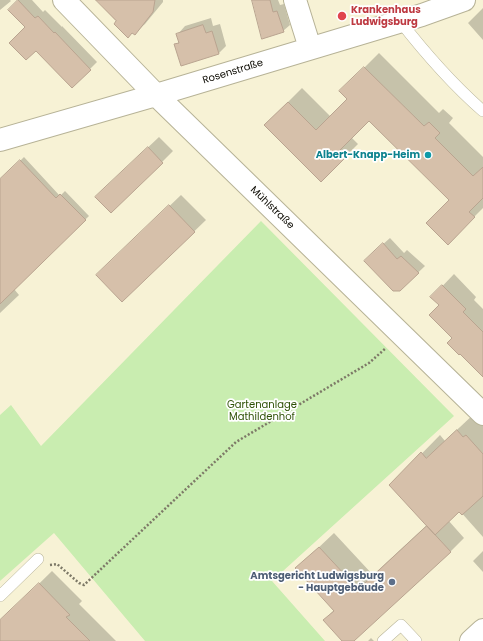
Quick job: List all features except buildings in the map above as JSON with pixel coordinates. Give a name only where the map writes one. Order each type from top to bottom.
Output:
[{"type":"street","name":"Mühlstraße","points":[[64,0],[156,95],[483,414]]},
{"type":"street","points":[[295,0],[310,48]]},
{"type":"street","name":"Rosenstraße","points":[[0,140],[156,95],[400,21],[464,0]]},
{"type":"street","points":[[471,641],[483,630]]},
{"type":"lane","points":[[400,21],[444,74],[483,111]]},
{"type":"lane","points":[[0,596],[41,562]]},
{"type":"lane","points":[[383,641],[401,625],[416,641]]},
{"type":"path","points":[[41,562],[56,564],[79,583],[84,585],[236,442],[370,363],[402,335]]},
{"type":"green space","name":"Gartenanlage Mathildenhof","points":[[261,221],[454,416],[272,581],[325,641],[145,641],[54,533],[0,581],[0,415],[11,405],[41,446]]},
{"type":"place","name":"Krankenhaus Ludwigsburg","points":[[342,16]]},
{"type":"place","name":"Albert-Knapp-Heim","points":[[428,155]]},
{"type":"place","name":"Amtsgericht Ludwigsburg - Hauptgebäude","points":[[392,582]]}]
